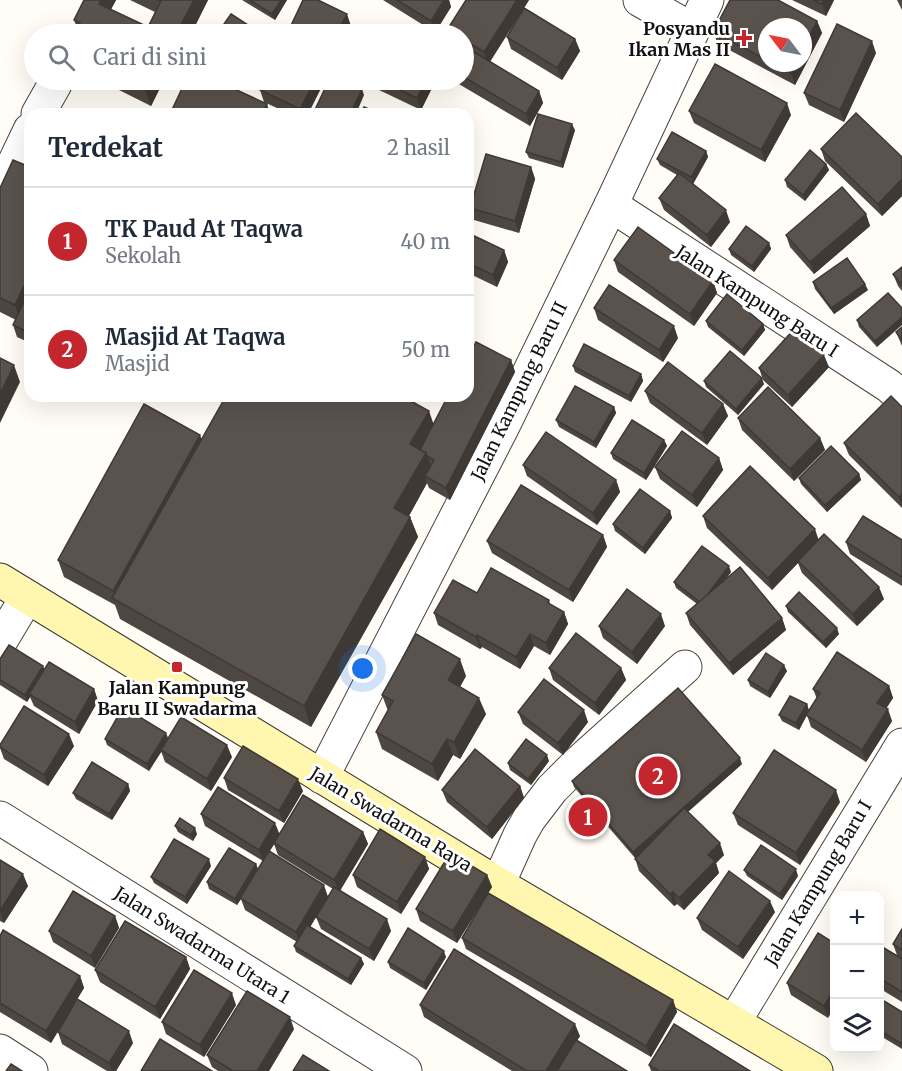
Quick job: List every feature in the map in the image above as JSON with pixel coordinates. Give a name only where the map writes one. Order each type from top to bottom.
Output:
[{"type":"main road","name":"Jalan Swadarma Raya","points":[[0,580],[498,884],[816,1071]]},
{"type":"street","points":[[640,0],[693,30]]},
{"type":"street","name":"Jalan Kampung Baru II","points":[[322,777],[502,428],[611,206],[707,0]]},
{"type":"street","points":[[41,108],[52,90]]},
{"type":"street","points":[[0,193],[24,143]]},
{"type":"street","name":"Jalan Kampung Baru I","points":[[611,206],[889,386],[902,398]]},
{"type":"street","points":[[0,642],[27,597]]},
{"type":"street","points":[[498,884],[529,819],[552,789],[685,667]]},
{"type":"street","name":"Jalan Kampung Baru I","points":[[734,1022],[902,745]]},
{"type":"street","name":"Jalan Swadarma Utara 1","points":[[0,818],[405,1071]]},
{"type":"street","points":[[0,1051],[31,1071]]},
{"type":"building","points":[[84,0],[101,0],[99,4],[142,24],[79,24],[74,20]]},
{"type":"building","points":[[158,0],[194,0],[181,24],[150,24],[161,1]]},
{"type":"building","points":[[250,0],[281,0],[272,14]]},
{"type":"building","points":[[303,0],[318,0],[347,14],[342,24],[292,24]]},
{"type":"building","points":[[397,0],[444,0],[431,21]]},
{"type":"building","points":[[466,0],[517,0],[484,52],[474,46],[474,24],[451,24]]},
{"type":"building","points":[[730,0],[778,0],[811,18],[758,18],[758,55],[713,32]]},
{"type":"building","points":[[524,8],[575,39],[557,68],[507,37]]},
{"type":"building","points":[[231,14],[246,24],[224,24]]},
{"type":"building","points":[[812,18],[817,21],[812,31]]},
{"type":"building","points":[[837,24],[872,41],[840,110],[804,93]]},
{"type":"building","points":[[474,52],[539,91],[526,114],[474,83]]},
{"type":"building","points":[[715,64],[787,103],[761,150],[689,111]]},
{"type":"building","points":[[181,90],[237,90],[267,104],[265,108],[173,108]]},
{"type":"building","points":[[260,90],[310,90],[301,108]]},
{"type":"building","points":[[324,90],[362,90],[353,108],[316,108]]},
{"type":"building","points":[[400,90],[421,90],[417,98]]},
{"type":"building","points":[[856,113],[902,157],[902,179],[878,204],[821,149]]},
{"type":"building","points":[[538,114],[572,124],[561,162],[526,152]]},
{"type":"building","points":[[672,132],[706,151],[691,177],[657,159]]},
{"type":"building","points":[[810,150],[826,164],[803,195],[785,180]]},
{"type":"building","points":[[486,154],[531,167],[515,221],[474,209],[474,194]]},
{"type":"building","points":[[13,160],[24,165],[24,286],[15,305],[0,298],[0,188]]},
{"type":"building","points":[[679,173],[726,210],[707,235],[659,198]]},
{"type":"building","points":[[842,187],[866,214],[810,262],[786,235]]},
{"type":"building","points":[[746,226],[769,243],[752,266],[729,249]]},
{"type":"building","points":[[638,227],[713,281],[690,314],[614,260]]},
{"type":"building","points":[[474,236],[504,250],[493,275],[474,266]]},
{"type":"building","points":[[847,258],[865,284],[831,308],[813,282]]},
{"type":"building","points":[[902,267],[902,285],[893,274]]},
{"type":"building","points":[[609,285],[674,326],[659,350],[594,308]]},
{"type":"building","points":[[888,293],[902,308],[902,317],[875,341],[857,320]]},
{"type":"building","points":[[727,294],[763,324],[742,350],[706,321]]},
{"type":"building","points":[[24,302],[24,330],[13,325]]},
{"type":"building","points":[[902,327],[902,340],[896,332]]},
{"type":"building","points":[[795,328],[824,355],[788,395],[759,368]]},
{"type":"building","points":[[476,342],[511,360],[446,488],[425,476],[434,460],[420,450],[445,402],[474,402],[474,346]]},
{"type":"building","points":[[584,344],[641,374],[629,396],[573,366]]},
{"type":"building","points":[[730,351],[762,378],[736,409],[704,381]]},
{"type":"building","points":[[0,358],[14,365],[0,394]]},
{"type":"building","points":[[668,362],[723,404],[702,433],[645,391]]},
{"type":"building","points":[[575,386],[614,407],[594,442],[556,420]]},
{"type":"building","points":[[768,387],[820,438],[790,469],[738,418]]},
{"type":"building","points":[[891,396],[902,407],[902,494],[899,497],[844,443]]},
{"type":"building","points":[[223,402],[413,402],[429,411],[410,444],[426,453],[394,508],[410,517],[304,706],[112,598]]},
{"type":"building","points":[[144,404],[200,435],[113,591],[58,560]]},
{"type":"building","points":[[632,420],[664,440],[644,473],[611,453]]},
{"type":"building","points":[[682,431],[719,458],[692,495],[655,467]]},
{"type":"building","points":[[546,432],[616,480],[593,513],[523,465]]},
{"type":"building","points":[[831,446],[859,474],[825,505],[799,478]]},
{"type":"building","points":[[750,466],[815,529],[768,578],[703,516]]},
{"type":"building","points":[[521,485],[603,535],[569,590],[487,541]]},
{"type":"building","points":[[640,489],[670,511],[643,548],[613,524]]},
{"type":"building","points":[[863,516],[902,540],[902,577],[846,542]]},
{"type":"building","points":[[824,534],[879,587],[853,614],[798,561]]},
{"type":"building","points":[[702,546],[729,566],[700,602],[674,582]]},
{"type":"building","points":[[740,567],[782,618],[729,663],[686,613]]},
{"type":"building","points":[[491,568],[549,600],[548,603],[564,612],[546,643],[530,634],[516,657],[434,613],[453,580],[477,593]]},
{"type":"building","points":[[627,589],[661,614],[632,652],[599,626]]},
{"type":"building","points":[[799,592],[837,628],[823,642],[786,606]]},
{"type":"building","points":[[576,633],[621,668],[595,703],[549,668]]},
{"type":"building","points":[[416,634],[460,659],[448,680],[479,698],[454,742],[447,739],[432,764],[376,732],[393,701],[382,695]]},
{"type":"building","points":[[9,645],[43,666],[25,695],[0,680],[0,659]]},
{"type":"building","points":[[837,652],[889,686],[877,703],[888,709],[862,750],[806,715],[820,693],[813,689]]},
{"type":"building","points":[[766,653],[784,665],[768,692],[748,680]]},
{"type":"building","points":[[49,662],[94,689],[75,722],[29,694]]},
{"type":"building","points":[[544,679],[584,710],[558,743],[518,712]]},
{"type":"building","points":[[678,688],[740,758],[633,852],[572,781]]},
{"type":"building","points":[[790,696],[807,704],[796,723],[779,715]]},
{"type":"building","points":[[24,706],[69,734],[44,775],[0,747]]},
{"type":"building","points":[[123,707],[166,733],[147,764],[105,739]]},
{"type":"building","points":[[181,717],[227,745],[207,779],[161,750]]},
{"type":"building","points":[[526,739],[547,755],[528,779],[508,763]]},
{"type":"building","points":[[243,746],[298,779],[279,811],[224,778]]},
{"type":"building","points":[[475,749],[520,786],[487,827],[442,790]]},
{"type":"building","points":[[774,750],[836,790],[796,853],[733,813]]},
{"type":"building","points":[[92,762],[128,784],[109,814],[73,793]]},
{"type":"building","points":[[218,787],[275,823],[259,850],[201,814]]},
{"type":"building","points":[[303,795],[363,832],[334,880],[274,843]]},
{"type":"building","points":[[684,808],[720,843],[708,855],[715,861],[679,898],[673,892],[670,894],[635,859]]},
{"type":"building","points":[[180,818],[195,828],[191,835],[175,826]]},
{"type":"building","points":[[380,829],[425,857],[397,902],[353,875]]},
{"type":"building","points":[[174,839],[209,859],[185,897],[151,877]]},
{"type":"building","points":[[761,845],[796,869],[780,894],[744,870]]},
{"type":"building","points":[[229,848],[256,864],[235,899],[207,882]]},
{"type":"building","points":[[269,851],[324,885],[296,932],[240,898]]},
{"type":"building","points":[[450,853],[487,875],[453,931],[416,909]]},
{"type":"building","points":[[0,860],[23,874],[0,911]]},
{"type":"building","points":[[729,871],[770,901],[738,947],[697,918]]},
{"type":"building","points":[[334,887],[387,919],[369,949],[316,917]]},
{"type":"building","points":[[73,891],[115,916],[91,956],[49,931]]},
{"type":"building","points":[[488,893],[673,1000],[646,1046],[462,938]]},
{"type":"building","points":[[125,921],[186,957],[155,1007],[95,970]]},
{"type":"building","points":[[307,925],[361,958],[348,979],[294,946]]},
{"type":"building","points":[[408,928],[444,951],[424,983],[388,962]]},
{"type":"building","points":[[902,929],[902,950],[893,944]]},
{"type":"building","points":[[3,930],[80,976],[46,1031],[0,1003],[0,936]]},
{"type":"building","points":[[818,933],[830,940],[830,996],[824,1006],[787,983]]},
{"type":"building","points":[[884,948],[902,959],[902,992],[884,981]]},
{"type":"building","points":[[454,949],[575,1024],[546,1071],[527,1071],[420,1005]]},
{"type":"building","points":[[194,970],[232,993],[200,1045],[162,1022]]},
{"type":"building","points":[[247,991],[290,1017],[257,1071],[233,1071],[207,1055]]},
{"type":"building","points":[[77,999],[129,1031],[109,1063],[58,1032]]},
{"type":"building","points":[[884,1001],[902,1012],[902,1044],[884,1033]]},
{"type":"building","points":[[674,1024],[750,1071],[659,1071],[649,1065]]},
{"type":"building","points":[[160,1039],[212,1071],[141,1071]]},
{"type":"building","points":[[576,1040],[627,1071],[557,1071]]},
{"type":"building","points":[[303,1055],[329,1071],[293,1071]]},
{"type":"building","points":[[11,1064],[22,1071],[6,1071]]},
{"type":"place","name":"Posyandu Ikan Mas II","points":[[744,38]]},
{"type":"place","name":"Jalan Kampung Baru II Swadarma","points":[[177,667]]},
{"type":"place","name":"Masjid At Taqwa","points":[[658,776]]},
{"type":"place","name":"TK Paud At Taqwa","points":[[588,817]]}]
